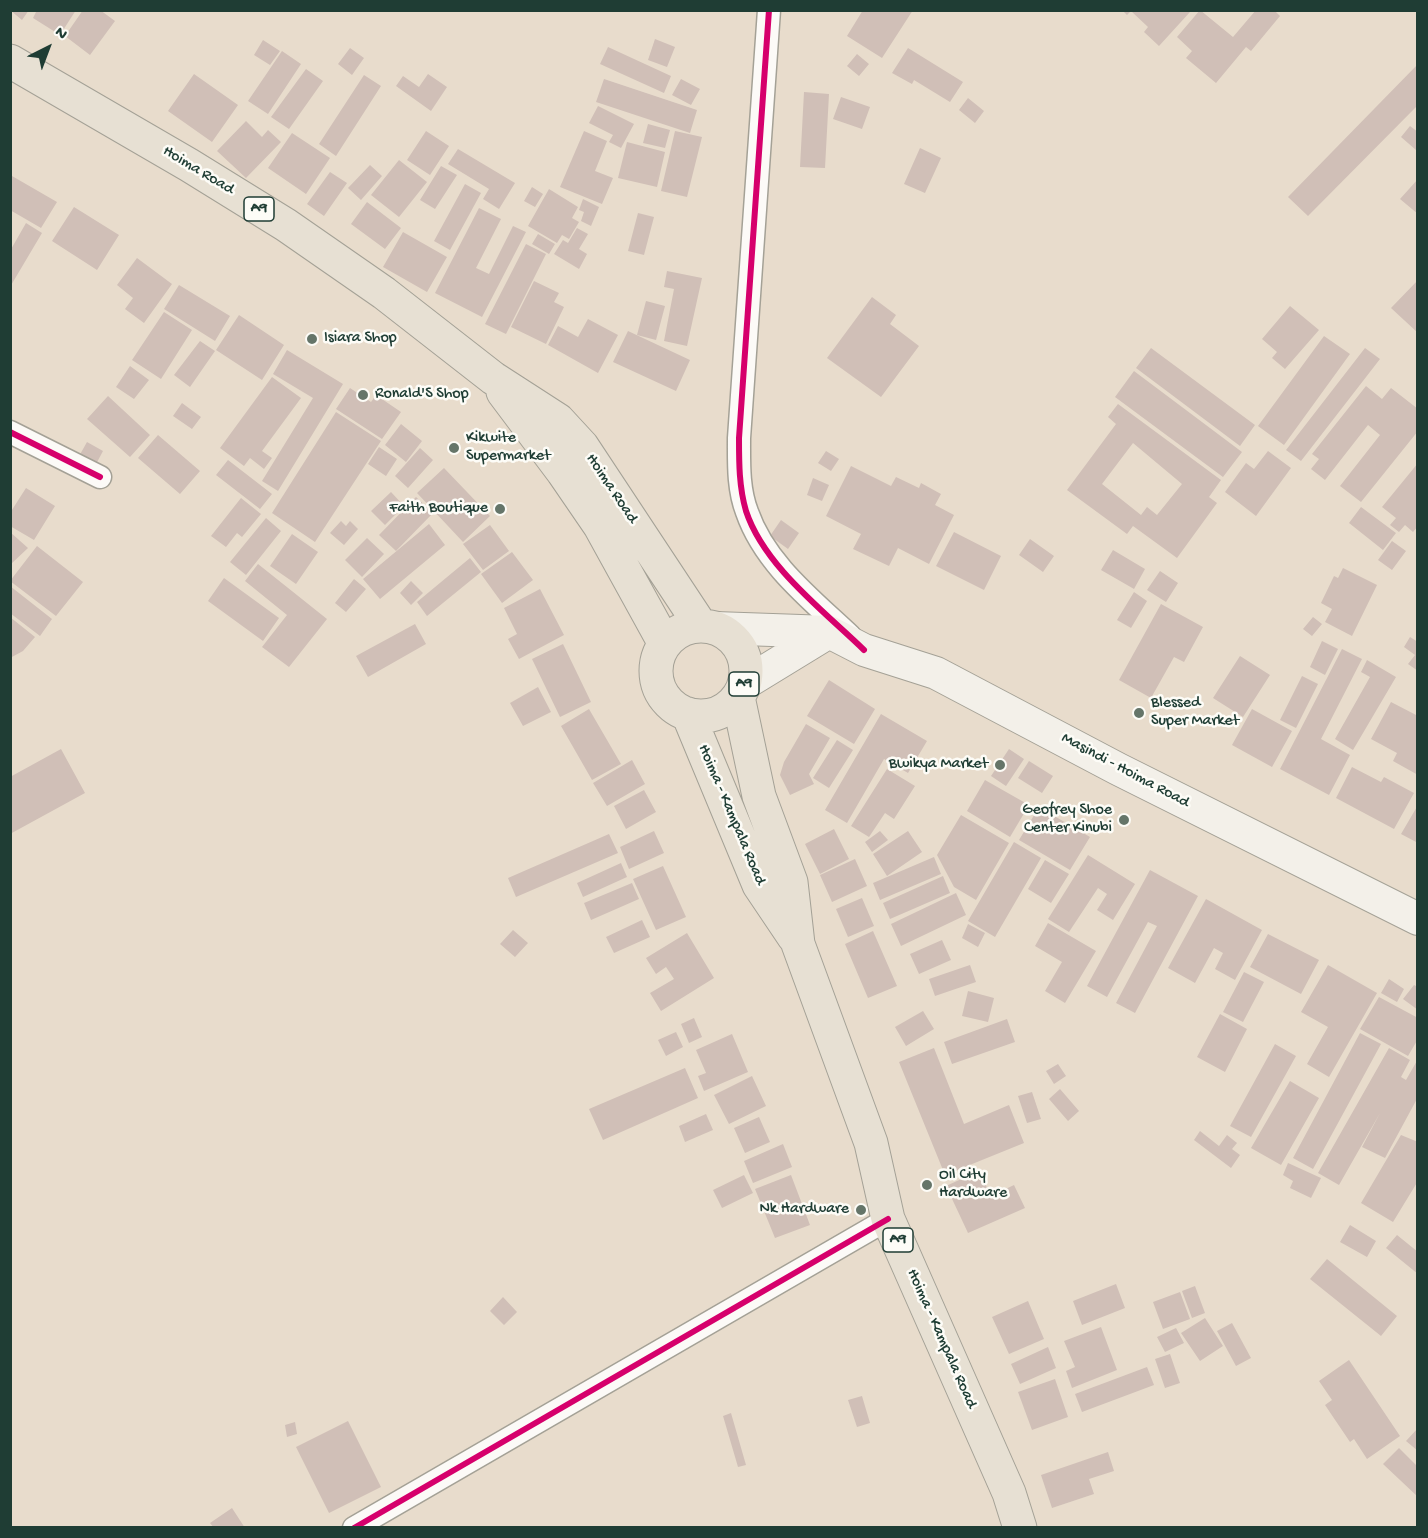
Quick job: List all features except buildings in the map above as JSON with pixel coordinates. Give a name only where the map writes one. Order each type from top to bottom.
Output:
[{"type":"main road","name":"Hoima Road","points":[[10,61],[189,165],[286,225],[384,293],[493,378],[558,420],[582,446],[708,627]]},
{"type":"main road","name":"Hoima Road","points":[[493,378],[563,471],[600,526],[664,644]]},
{"type":"main road","name":"Masindi - Hoima Road","points":[[708,627],[829,632],[864,650],[936,674],[1118,770],[1418,919]]},
{"type":"main road","points":[[664,644],[687,628],[708,627]]},
{"type":"main road","name":"A9","points":[[664,644],[658,657],[659,685],[675,707],[688,714],[716,713],[729,706],[741,690],[746,670],[738,644],[728,634],[708,627]]},
{"type":"main road","points":[[741,690],[829,632]]},
{"type":"main road","name":"Hoima - Kampala Road","points":[[741,690],[759,796],[791,882],[798,944]]},
{"type":"main road","name":"Hoima - Kampala Road","points":[[688,714],[759,885],[798,944],[871,1143],[888,1219],[1009,1493],[1020,1527]]},
{"type":"street","points":[[769,10],[739,438],[742,492],[747,514],[774,562],[864,650]]},
{"type":"street","points":[[10,432],[100,477]]},
{"type":"street","points":[[354,1527],[888,1219]]},
{"type":"cycle path","points":[[769,10],[739,438],[742,493],[746,511],[766,550],[797,587],[864,650]]},
{"type":"cycle path","points":[[10,432],[100,477]]},
{"type":"cycle path","points":[[354,1528],[888,1219]]},
{"type":"place","name":"Isiara Shop","points":[[312,339]]},
{"type":"place","name":"Ronald'S Shop","points":[[363,395]]},
{"type":"place","name":"Kikwite Supermarket","points":[[454,448]]},
{"type":"place","name":"Faith Boutique","points":[[500,509]]},
{"type":"place","name":"Blessed Super Market","points":[[1139,713]]},
{"type":"place","name":"Bwikya Market","points":[[1000,765]]},
{"type":"place","name":"Geofrey Shoe Center Kinubi","points":[[1124,820]]},
{"type":"place","name":"Oil City Hardware","points":[[927,1185]]},
{"type":"place","name":"Nk Hardware","points":[[861,1210]]}]
